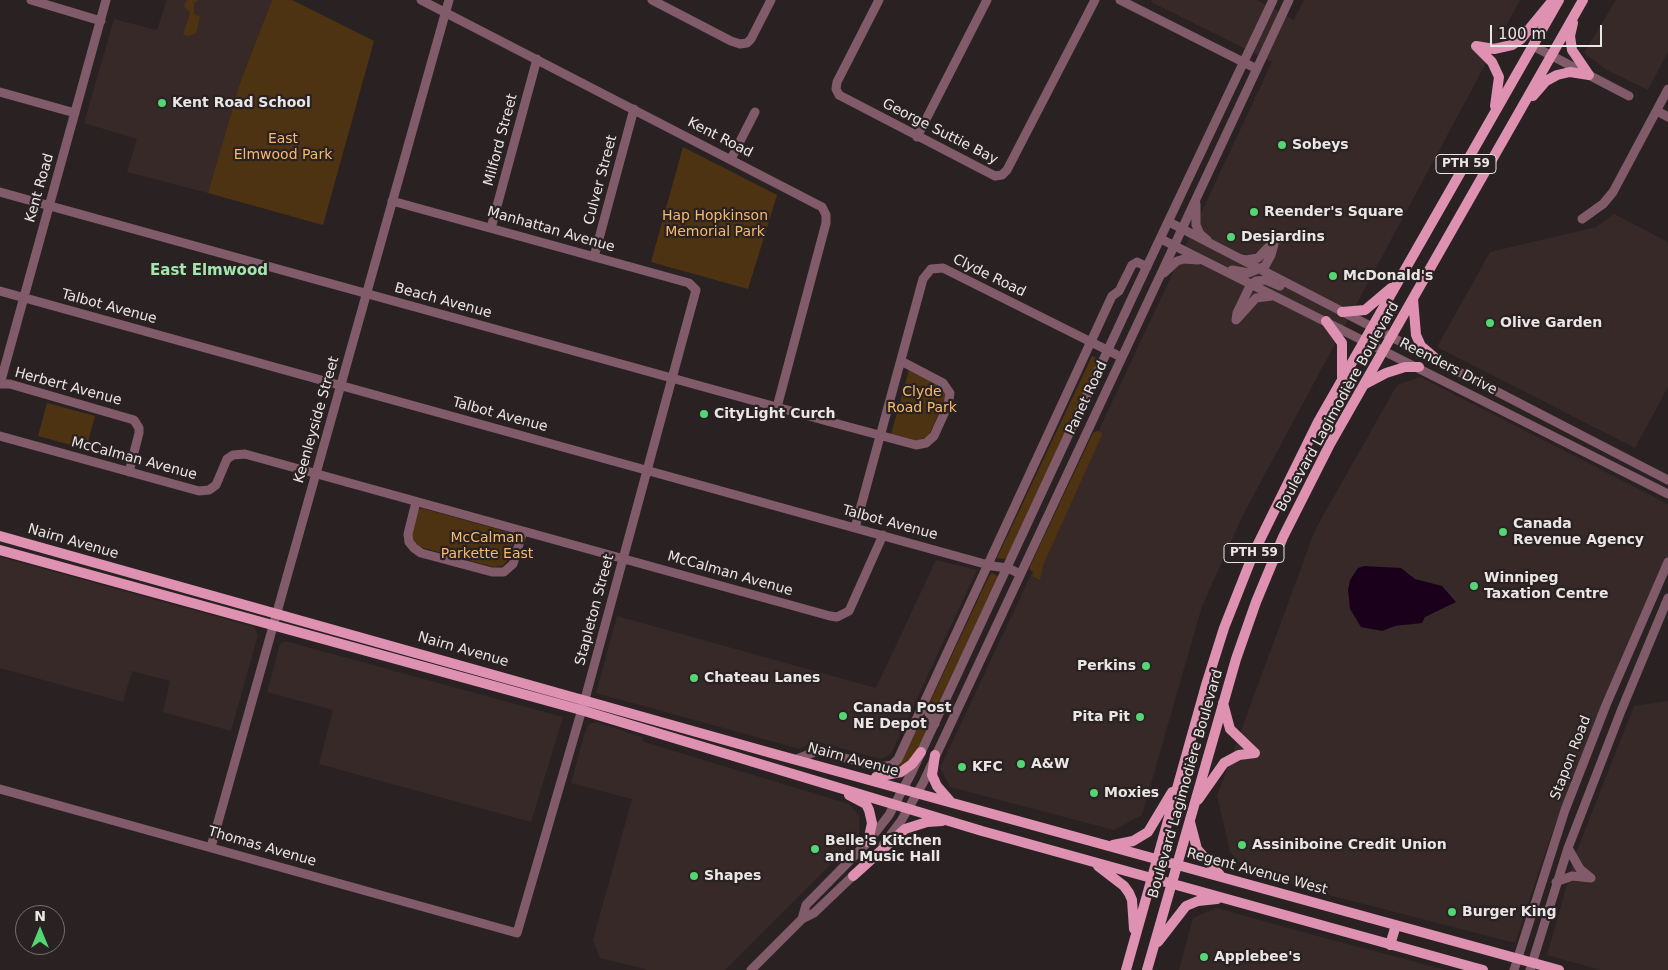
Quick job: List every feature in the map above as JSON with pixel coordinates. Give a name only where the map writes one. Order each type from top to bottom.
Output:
[{"type":"main road","points":[[1490,122],[1498,92],[1499,77],[1492,62],[1476,46],[1494,49],[1512,45],[1521,39],[1553,0]]},
{"type":"main road","name":"Boulevard Lagimodière Boulevard","points":[[1126,970],[1215,656],[1245,575],[1294,469],[1342,381],[1559,0]]},
{"type":"main road","name":"Boulevard Lagimodière Boulevard","points":[[1148,970],[1222,702],[1253,610],[1284,537],[1310,482],[1364,385],[1583,0]]},
{"type":"main road","points":[[1577,10],[1571,28],[1570,43],[1576,58],[1589,75]]},
{"type":"main road","points":[[1514,121],[1541,86],[1552,77],[1570,72],[1589,75]]},
{"type":"main road","points":[[1342,312],[1365,310],[1401,278]]},
{"type":"main road","points":[[1413,298],[1416,335],[1421,346],[1441,363]]},
{"type":"main road","points":[[1326,321],[1342,343],[1342,381]]},
{"type":"main road","points":[[1364,385],[1386,373],[1405,367],[1419,367]]},
{"type":"main road","name":"Nairn Avenue","points":[[0,536],[918,792]]},
{"type":"main road","name":"Nairn Avenue","points":[[0,550],[581,710],[909,808]]},
{"type":"main road","points":[[52,564],[55,551]]},
{"type":"main road","points":[[136,588],[139,575]]},
{"type":"main road","points":[[380,654],[384,642]]},
{"type":"main road","points":[[477,682],[480,670]]},
{"type":"main road","points":[[1221,876],[1198,849],[1191,814],[1224,764],[1239,756],[1255,753],[1230,729],[1222,702]]},
{"type":"main road","points":[[656,732],[659,720]]},
{"type":"main road","points":[[864,777],[887,776],[901,772],[912,764],[921,752]]},
{"type":"main road","points":[[935,756],[932,775],[937,786],[951,801]]},
{"type":"main road","points":[[793,773],[797,759]]},
{"type":"main road","points":[[1110,845],[1133,841],[1148,832],[1179,780]]},
{"type":"main road","points":[[829,784],[866,804],[872,823],[868,842]]},
{"type":"main road","name":"Regent Avenue West","points":[[918,792],[1518,958],[1532,966],[1559,970]]},
{"type":"main road","points":[[909,808],[1225,899],[1483,970]]},
{"type":"main road","points":[[853,876],[905,829],[927,822],[950,821]]},
{"type":"main road","points":[[1094,862],[1124,886],[1129,893],[1132,900],[1135,938]]},
{"type":"main road","points":[[1153,949],[1186,906],[1198,901],[1225,899]]},
{"type":"main road","points":[[1390,945],[1396,925]]},
{"type":"street","points":[[31,0],[101,21]]},
{"type":"street","name":"Kent Road","points":[[0,384],[106,0]]},
{"type":"street","name":"Kent Road","points":[[420,0],[822,207],[826,215],[777,406]]},
{"type":"street","name":"Keenleyside Street","points":[[211,847],[444,12],[449,0]]},
{"type":"street","points":[[652,0],[740,44],[747,43],[751,39],[771,0]]},
{"type":"street","name":"George Suttie Bay","points":[[879,0],[837,82],[837,92],[842,98],[992,176],[1002,175],[1007,170],[1095,0]]},
{"type":"street","points":[[917,137],[987,0]]},
{"type":"street","points":[[1120,0],[1257,69]]},
{"type":"street","name":"Panet Road","points":[[802,919],[806,905],[868,842],[895,805],[904,788],[1273,0]]},
{"type":"street","name":"Panet Road","points":[[802,919],[814,913],[853,876],[888,838],[918,792],[1289,0]]},
{"type":"street","points":[[1533,46],[1629,96]]},
{"type":"street","name":"Milford Street","points":[[491,228],[536,59]]},
{"type":"street","points":[[1582,218],[1603,204],[1613,192],[1668,89]]},
{"type":"street","points":[[0,92],[75,113]]},
{"type":"street","name":"Culver Street","points":[[594,257],[634,109]]},
{"type":"street","points":[[1657,111],[1668,117]]},
{"type":"street","points":[[731,159],[755,112]]},
{"type":"street","name":"Beach Avenue","points":[[0,192],[880,435]]},
{"type":"street","points":[[1198,194],[1196,225],[1200,234],[1215,246]]},
{"type":"street","name":"Manhattan Avenue","points":[[392,201],[689,283],[694,285],[696,293]]},
{"type":"street","name":"Reenders Drive","points":[[1169,222],[1324,304],[1668,480]]},
{"type":"street","name":"Reenders Drive","points":[[1161,238],[1668,494]]},
{"type":"street","points":[[1158,279],[1177,261],[1184,259],[1248,273],[1265,266],[1271,256],[1275,240],[1258,258],[1246,260],[1235,257]]},
{"type":"street","points":[[797,759],[818,751],[866,764],[887,767],[898,759],[990,565],[1112,296],[1119,291],[1132,265],[1137,262],[1147,267]]},
{"type":"street","name":"Clyde Road","points":[[855,528],[923,279],[931,269],[943,268],[1121,357]]},
{"type":"street","points":[[1276,297],[1256,298],[1236,320],[1237,313],[1251,284],[1256,281],[1266,280],[1308,300],[1324,304]]},
{"type":"street","name":"Talbot Avenue","points":[[0,291],[990,565],[1019,577]]},
{"type":"street","name":"Stapleton Street","points":[[517,933],[581,710],[696,293]]},
{"type":"street","points":[[880,435],[916,445],[926,443],[934,436],[950,398],[950,393],[943,383],[901,361]]},
{"type":"street","name":"Herbert Avenue","points":[[0,384],[10,384],[134,420],[139,433],[129,472]]},
{"type":"street","points":[[1573,446],[1577,434]]},
{"type":"street","name":"McCalman Avenue","points":[[0,436],[199,491],[209,490],[219,480],[227,459],[234,455],[242,454],[837,617],[849,611],[883,535]]},
{"type":"street","points":[[416,502],[408,534],[411,545],[421,552],[496,573],[507,570],[515,560],[523,531]]},
{"type":"street","name":"Stapon Road","points":[[1514,970],[1565,810],[1606,705],[1668,562]]},
{"type":"street","points":[[1532,966],[1560,868],[1621,711],[1668,598]]},
{"type":"street","points":[[924,704],[935,724]]},
{"type":"street","points":[[1606,705],[1621,711]]},
{"type":"street","points":[[864,777],[866,764]]},
{"type":"street","name":"Thomas Avenue","points":[[0,789],[517,933]]},
{"type":"street","points":[[1565,810],[1582,815]]},
{"type":"street","points":[[1556,882],[1572,876],[1591,878],[1580,869],[1568,848]]},
{"type":"street","points":[[1550,858],[1560,868]]},
{"type":"street","points":[[824,888],[832,896]]},
{"type":"street","points":[[750,970],[802,919]]},
{"type":"shaded area","name":"Kent Road School","points":[[167,0],[272,0],[240,83],[208,193],[127,172],[137,139],[84,123],[114,19],[157,30]]},
{"type":"shaded area","points":[[1152,0],[1257,0],[1294,20],[1304,0],[1520,0],[1244,513],[1202,606],[1142,815],[1114,830],[950,787],[940,768],[1272,62],[1151,2]]},
{"type":"shaded area","points":[[1616,0],[1668,0],[1668,52],[1648,90],[1607,70],[1584,53]]},
{"type":"shaded area","points":[[1614,214],[1668,242],[1668,387],[1635,448],[1437,347],[1490,252],[1596,227]]},
{"type":"shaded area","name":"Winnipeg Taxation Centre","points":[[1420,377],[1668,504],[1668,559],[1641,613],[1583,751],[1548,844],[1515,943],[1302,888],[1242,865],[1230,852],[1217,796],[1315,530],[1397,385]]},
{"type":"shaded area","points":[[0,557],[254,627],[258,635],[231,731],[163,712],[170,681],[132,671],[123,702],[0,668]]},
{"type":"shaded area","points":[[936,560],[977,570],[891,754],[881,759],[814,741],[800,749],[596,693],[617,616],[876,688]]},
{"type":"shaded area","points":[[1364,566],[1401,568],[1415,579],[1442,586],[1456,602],[1425,617],[1422,623],[1395,626],[1382,631],[1361,627],[1350,609],[1348,590],[1350,580],[1358,568]]},
{"type":"shaded area","points":[[285,641],[563,717],[531,822],[319,764],[333,710],[267,692],[280,644]]},
{"type":"shaded area","points":[[1668,701],[1668,970],[1600,970],[1547,955],[1576,853],[1634,706]]},
{"type":"shaded area","points":[[596,722],[642,737],[644,742],[849,804],[859,815],[859,836],[725,970],[649,970],[600,958],[593,940],[632,799],[571,783],[585,732],[589,724]]},
{"type":"shaded area","points":[[1217,908],[1446,970],[1179,970],[1193,918]]},
{"type":"green space","points":[[187,0],[199,0],[194,3],[194,14],[200,17],[196,33],[189,36],[183,35],[190,13],[184,6]]},
{"type":"green space","name":"East Elmwood Park","points":[[272,0],[292,0],[374,41],[323,225],[208,193],[240,83]]},
{"type":"green space","name":"Hap Hopkinson Memorial Park","points":[[683,147],[777,195],[748,289],[651,262]]},
{"type":"green space","points":[[1092,356],[1101,360],[1009,557],[1005,559],[997,558]]},
{"type":"green space","name":"Clyde Road Park","points":[[909,370],[939,385],[945,391],[945,400],[929,435],[918,441],[891,434]]},
{"type":"green space","points":[[47,403],[95,416],[86,449],[38,436]]},
{"type":"green space","points":[[1101,432],[1102,435],[1043,565],[1040,580],[1032,576],[1034,572],[1030,570],[1030,566],[1093,433]]},
{"type":"green space","name":"McCalman Parkette East","points":[[421,508],[511,533],[515,536],[508,560],[502,566],[493,567],[420,547],[413,541],[411,531],[416,512]]},
{"type":"green space","points":[[992,573],[998,576],[934,715],[929,704]]},
{"type":"green space","points":[[925,714],[930,725],[916,755],[908,765],[897,768]]},
{"type":"place","name":"Kent Road School","points":[[162,103]]},
{"type":"place","name":"Sobeys","points":[[1282,145]]},
{"type":"place","name":"Reender's Square","points":[[1254,212]]},
{"type":"place","name":"Desjardins","points":[[1231,237]]},
{"type":"place","name":"McDonald's","points":[[1333,276]]},
{"type":"place","name":"Olive Garden","points":[[1490,323]]},
{"type":"place","name":"CityLight Curch","points":[[704,414]]},
{"type":"place","name":"Canada Revenue Agency","points":[[1503,532]]},
{"type":"place","name":"Winnipeg Taxation Centre","points":[[1474,586]]},
{"type":"place","name":"Perkins","points":[[1146,666]]},
{"type":"place","name":"Chateau Lanes","points":[[694,678]]},
{"type":"place","name":"Canada Post NE Depot","points":[[843,716]]},
{"type":"place","name":"Pita Pit","points":[[1140,717]]},
{"type":"place","name":"A&W","points":[[1021,764]]},
{"type":"place","name":"KFC","points":[[962,767]]},
{"type":"place","name":"Moxies","points":[[1094,793]]},
{"type":"place","name":"Assiniboine Credit Union","points":[[1242,845]]},
{"type":"place","name":"Belle's Kitchen and Music Hall","points":[[815,849]]},
{"type":"place","name":"Shapes","points":[[694,876]]},
{"type":"place","name":"Burger King","points":[[1452,912]]},
{"type":"place","name":"Applebee's","points":[[1204,957]]},
{"type":"district","name":"East Elmwood","points":[[209,271]]}]
